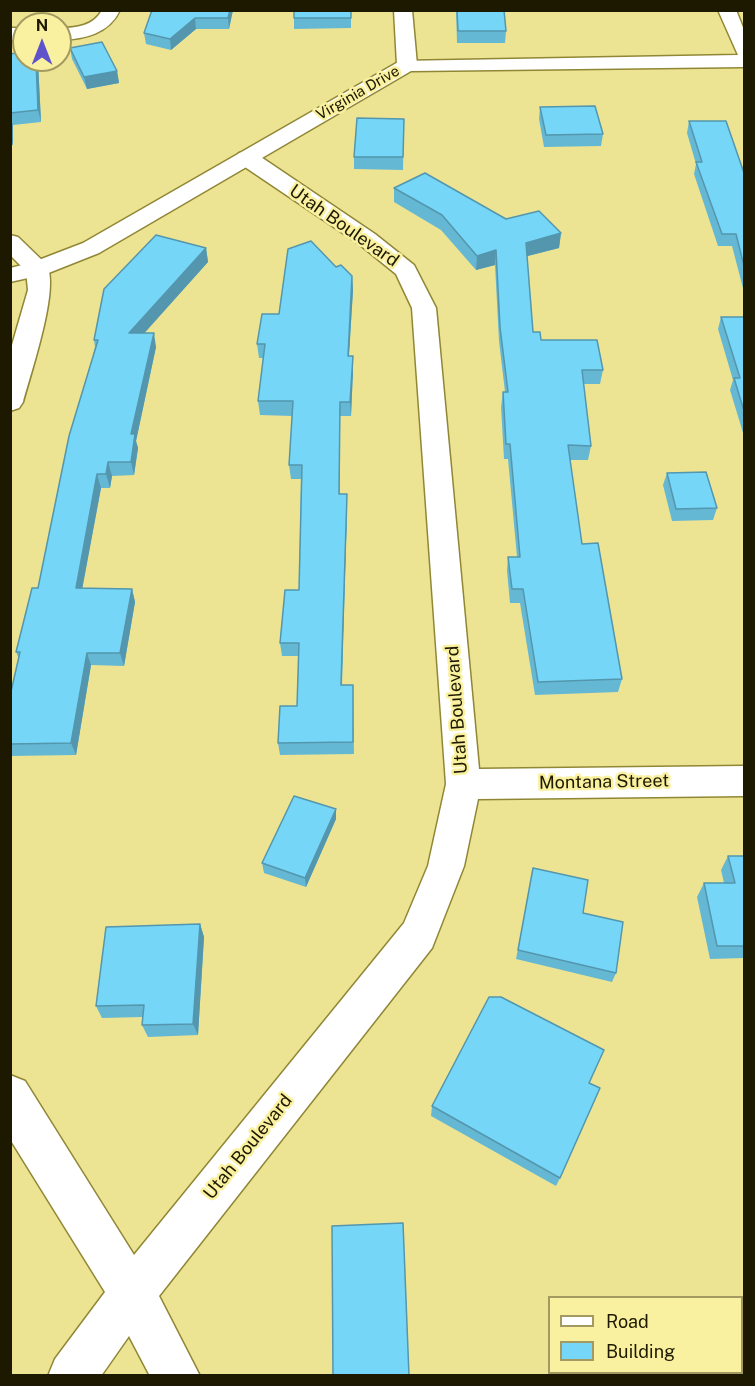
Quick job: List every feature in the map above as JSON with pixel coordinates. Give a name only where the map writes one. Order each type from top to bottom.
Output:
[{"type":"street","points":[[72,32],[97,27],[109,17],[111,10]]},
{"type":"street","points":[[403,10],[407,65]]},
{"type":"street","points":[[727,10],[744,51]]},
{"type":"street","name":"Virginia Drive","points":[[10,275],[38,269],[91,248],[407,65],[744,62]]},
{"type":"street","name":"Utah Boulevard","points":[[72,1376],[132,1293],[418,936],[446,866],[462,784],[424,308],[406,270],[367,239],[247,158]]},
{"type":"street","points":[[10,242],[38,269],[40,290],[10,402]]},
{"type":"street","name":"Montana Street","points":[[462,784],[744,781]]},
{"type":"street","points":[[17,1119],[132,1293],[176,1376]]},
{"type":"building","points":[[152,10],[230,10],[228,18],[195,18],[170,39],[144,33]]},
{"type":"building","points":[[294,10],[351,10],[351,18],[294,18]]},
{"type":"building","points":[[457,10],[504,10],[506,31],[458,31]]},
{"type":"building","points":[[102,42],[117,71],[84,77],[72,48]]},
{"type":"building","points":[[10,54],[12,54],[12,72],[36,72],[38,110],[10,113]]},
{"type":"building","points":[[595,106],[603,134],[546,135],[540,107]]},
{"type":"building","points":[[357,118],[404,119],[403,157],[354,157]]},
{"type":"building","points":[[689,121],[726,121],[744,173],[744,266],[736,234],[722,234],[696,162],[702,162]]},
{"type":"building","points":[[425,173],[506,219],[539,211],[561,233],[526,243],[533,332],[540,332],[541,340],[597,340],[603,370],[582,370],[591,446],[568,445],[582,544],[598,543],[622,679],[538,682],[523,589],[512,589],[508,557],[520,557],[510,444],[506,444],[503,392],[508,392],[500,327],[496,250],[477,256],[442,215],[394,188]]},
{"type":"building","points":[[156,235],[206,248],[129,333],[154,333],[131,434],[135,434],[131,462],[108,462],[106,474],[97,474],[76,588],[132,589],[120,653],[87,653],[71,743],[10,744],[10,696],[20,652],[16,652],[32,588],[38,588],[69,436],[98,340],[94,340],[104,289]]},
{"type":"building","points":[[311,241],[336,267],[341,265],[352,276],[348,356],[353,356],[350,402],[340,402],[339,494],[347,494],[341,685],[353,685],[353,742],[278,743],[280,706],[297,706],[299,643],[280,643],[285,590],[299,590],[302,465],[289,465],[293,401],[258,401],[265,344],[257,344],[262,314],[279,314],[288,249]]},
{"type":"building","points":[[721,317],[744,317],[744,411],[734,378],[740,378]]},
{"type":"building","points":[[706,472],[717,508],[676,509],[667,473]]},
{"type":"building","points":[[294,796],[336,809],[305,878],[262,863]]},
{"type":"building","points":[[728,856],[744,856],[744,946],[717,946],[704,883],[735,883]]},
{"type":"building","points":[[533,868],[588,880],[583,913],[623,922],[616,973],[518,950]]},
{"type":"building","points":[[200,924],[193,1024],[142,1025],[144,1005],[96,1006],[106,927]]},
{"type":"building","points":[[489,997],[501,997],[604,1050],[589,1083],[600,1088],[560,1178],[432,1106]]},
{"type":"building","points":[[403,1223],[409,1376],[333,1376],[332,1226]]}]
